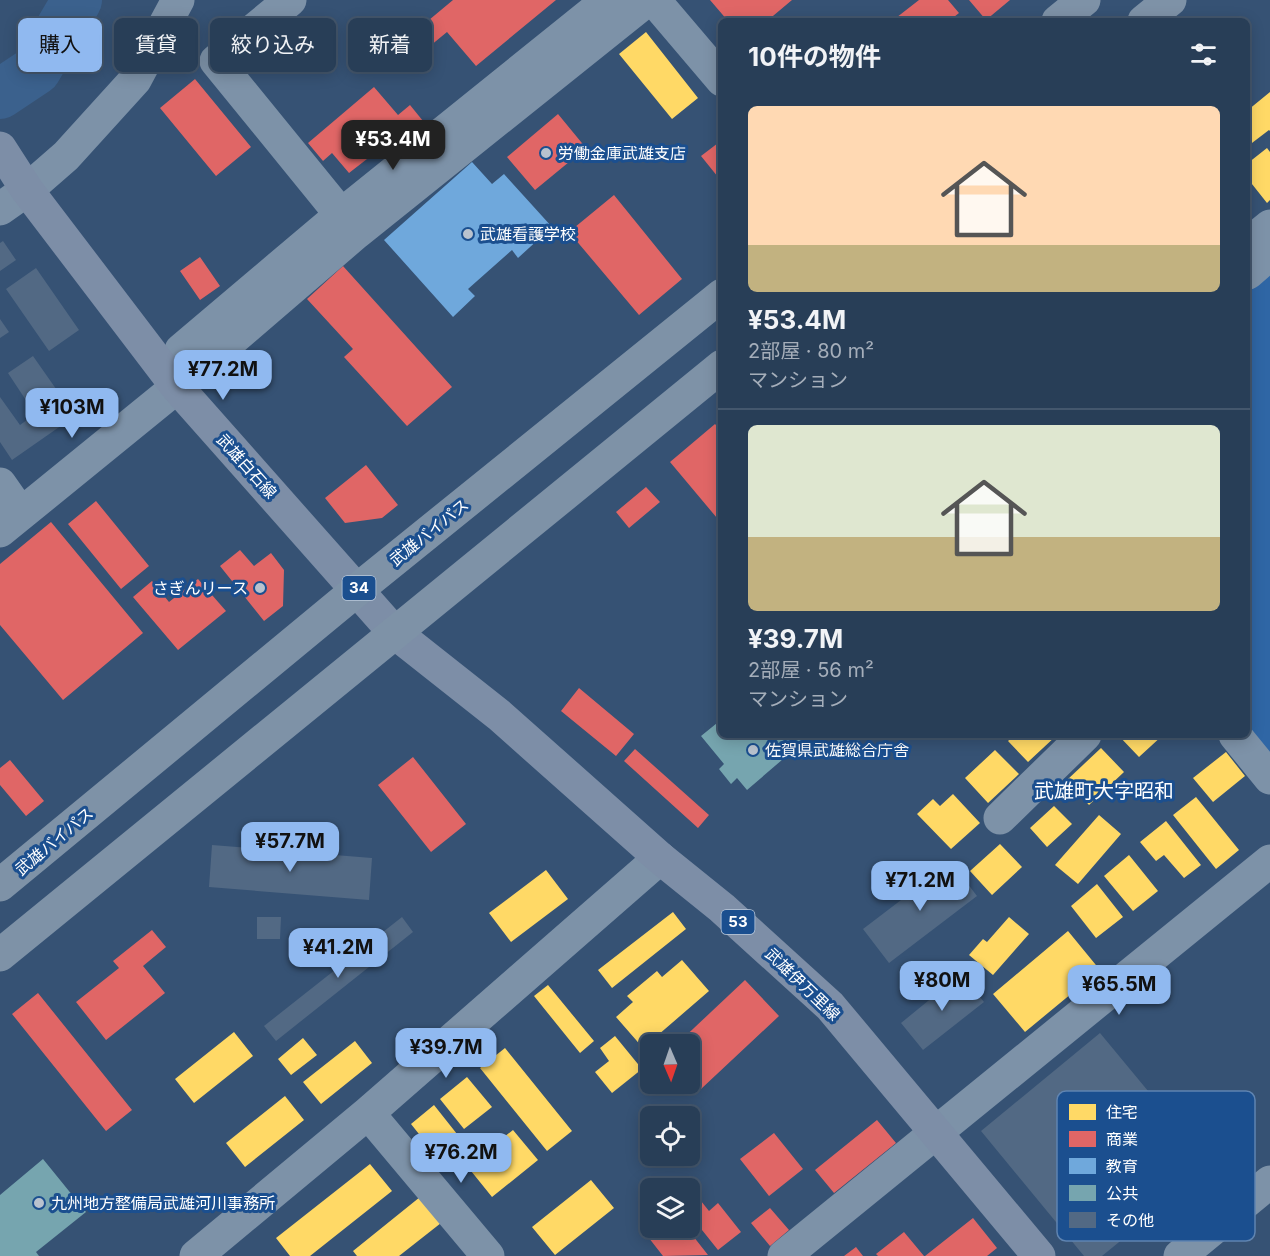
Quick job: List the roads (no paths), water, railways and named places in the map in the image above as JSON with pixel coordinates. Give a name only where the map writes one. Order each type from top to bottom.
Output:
[{"type":"highway","points":[[1062,18],[1084,0]]},
{"type":"highway","points":[[1148,18],[1170,0]]},
{"type":"highway","name":"武雄バイパス","points":[[0,885],[357,590],[718,298]]},
{"type":"highway","points":[[0,955],[718,369]]},
{"type":"main road","name":"武雄白石線","points":[[0,148],[26,188],[177,387],[394,632]]},
{"type":"main road","name":"武雄伊万里線","points":[[394,632],[499,715],[660,858],[722,908],[830,1006],[1039,1256]]},
{"type":"street","points":[[0,209],[66,156],[135,80],[178,0]]},
{"type":"street","points":[[290,0],[216,62],[346,221]]},
{"type":"street","points":[[0,484],[11,523],[177,387],[346,221],[608,0]]},
{"type":"street","points":[[181,350],[346,221],[647,0]]},
{"type":"street","points":[[654,0],[718,75]]},
{"type":"street","points":[[680,0],[718,46]]},
{"type":"street","points":[[1250,242],[1270,226]]},
{"type":"street","points":[[1250,271],[1270,254]]},
{"type":"street","points":[[1000,818],[1082,738]]},
{"type":"street","points":[[1237,738],[1270,778]]},
{"type":"street","points":[[195,1256],[368,1113],[660,858]]},
{"type":"street","points":[[784,1256],[1270,861]]},
{"type":"street","points":[[368,1113],[488,1256]]},
{"type":"street","points":[[1255,1194],[1270,1182]]},
{"type":"street","points":[[1180,1256],[1198,1241]]},
{"type":"waterway","points":[[0,94],[36,70],[77,0]]},
{"type":"place","name":"労働金庫武雄支店","points":[[546,153]]},
{"type":"place","name":"武雄看護学校","points":[[468,234]]},
{"type":"place","name":"さぎんリース","points":[[260,588]]},
{"type":"place","name":"佐賀県武雄総合庁舎","points":[[753,750]]},
{"type":"place","name":"九州地方整備局武雄河川事務所","points":[[39,1203]]},
{"type":"district","name":"武雄町大字昭和","points":[[1104,791]]}]
